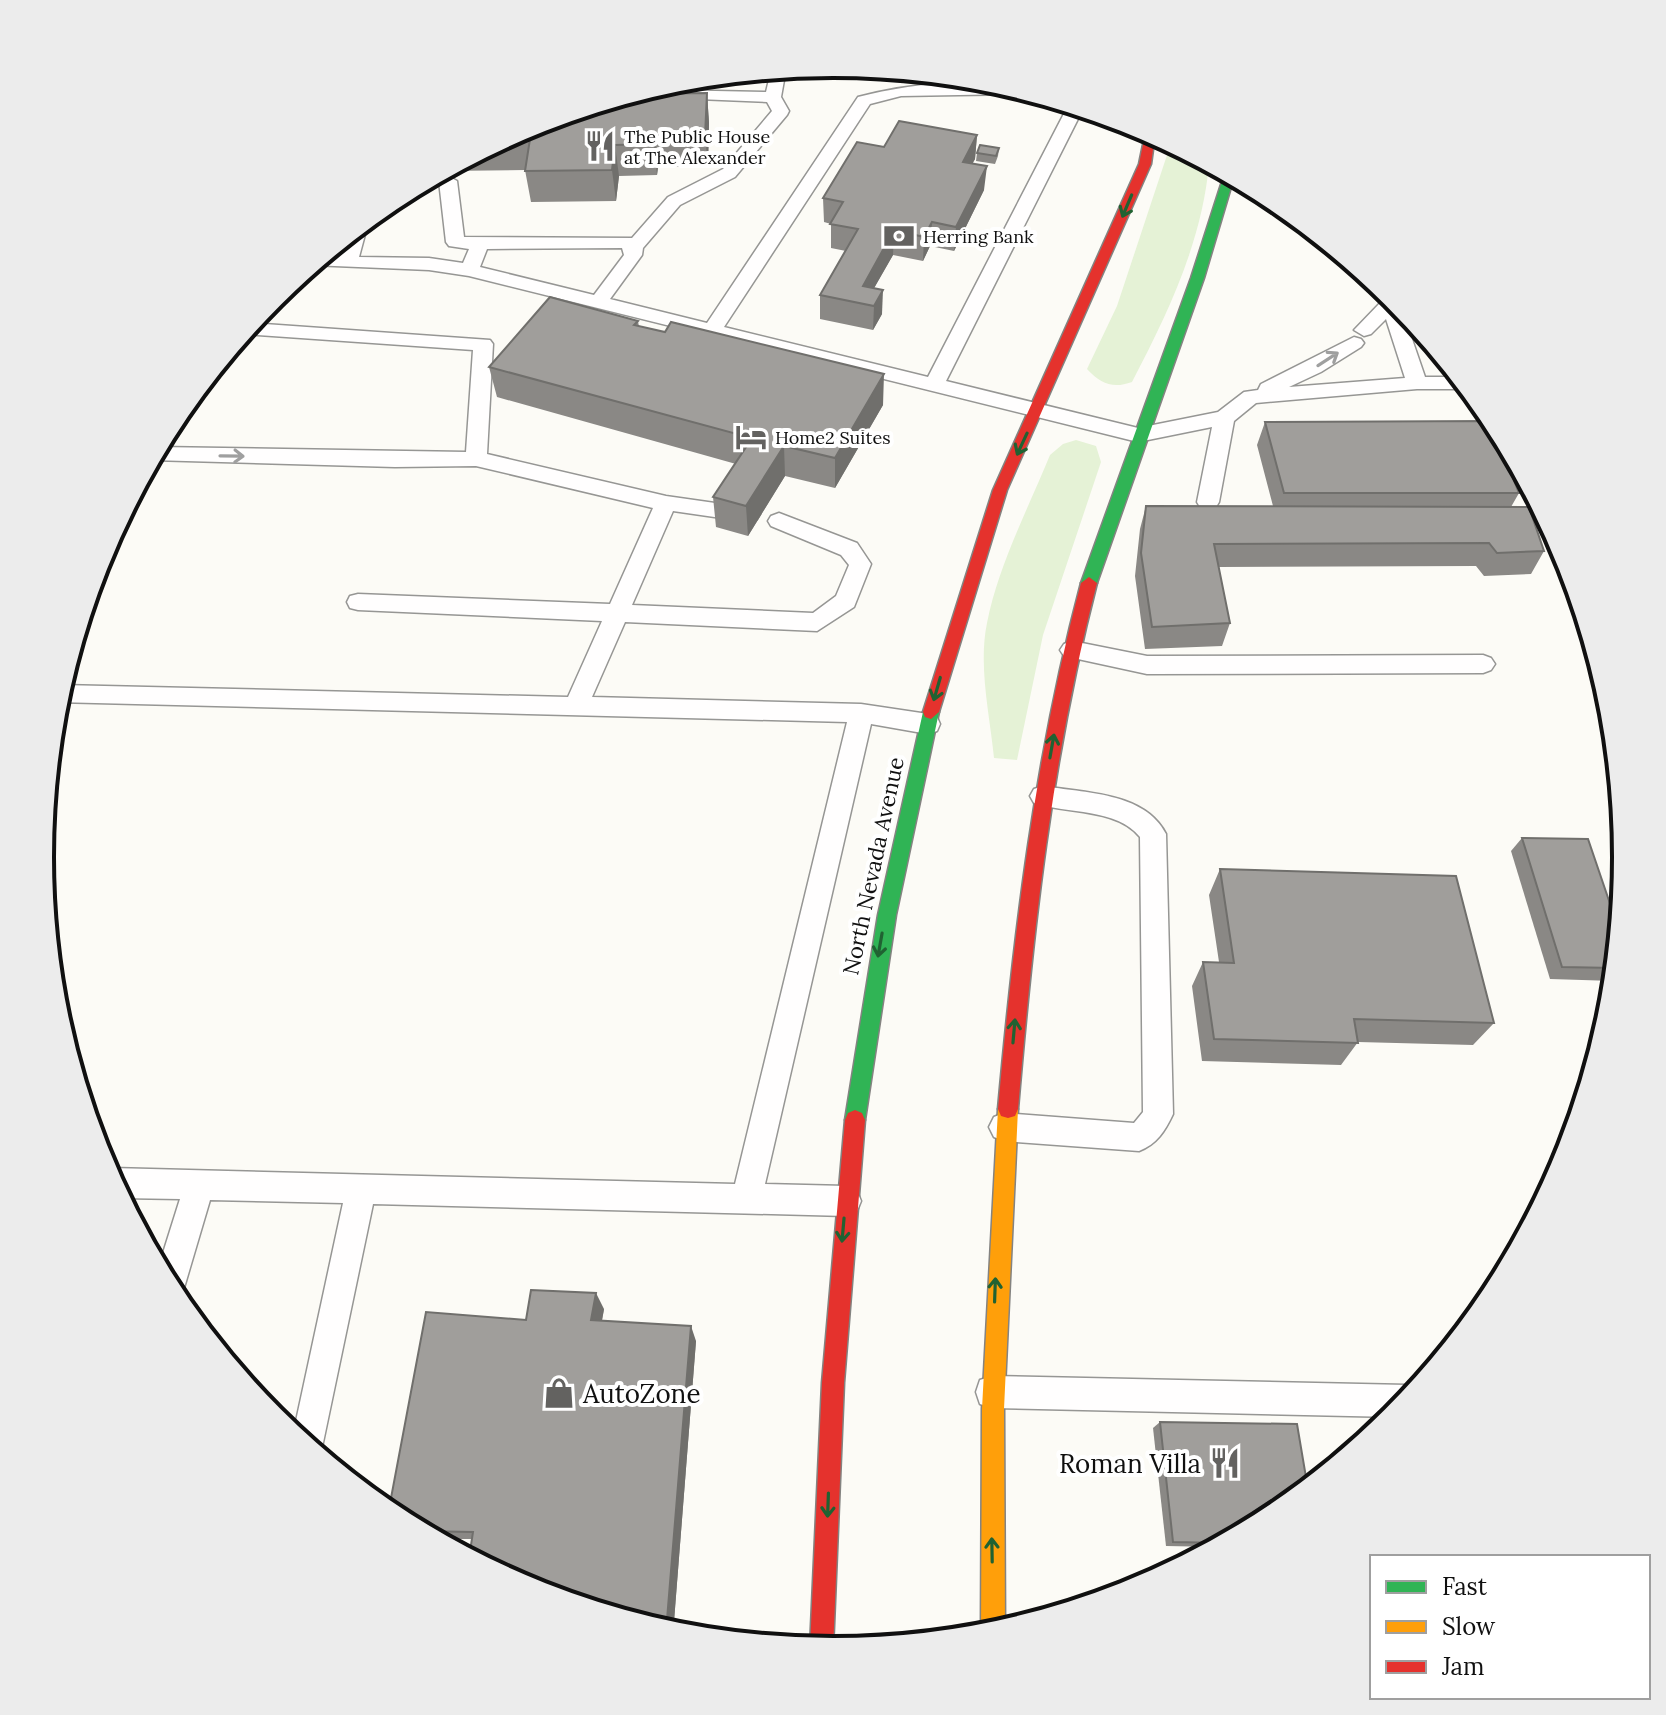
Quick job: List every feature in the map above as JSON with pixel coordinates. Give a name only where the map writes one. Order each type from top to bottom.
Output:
[{"type":"main road","name":"North Nevada Avenue","points":[[823,1636],[833,1383],[846,1201],[863,1050],[880,943],[928,724],[1000,490],[1145,164],[1148,146]]},
{"type":"main road","points":[[998,1619],[992,1392],[1004,1127],[1019,965],[1043,796],[1087,586],[1138,435],[1208,255],[1226,186]]},
{"type":"lane","points":[[599,301],[633,255],[634,247],[674,201],[729,173],[781,111],[773,97],[777,81]]},
{"type":"lane","points":[[712,330],[864,101],[900,91],[966,90]]},
{"type":"lane","points":[[680,93],[773,97]]},
{"type":"lane","points":[[934,385],[1071,116]]},
{"type":"lane","points":[[448,181],[455,242],[615,240],[634,247]]},
{"type":"lane","points":[[348,261],[353,244]]},
{"type":"lane","points":[[469,270],[480,244]]},
{"type":"lane","points":[[332,261],[429,264],[469,270],[1138,435],[1224,418],[1251,397],[1314,368],[1359,336],[1382,305]]},
{"type":"lane","points":[[1395,319],[1417,383]]},
{"type":"lane","points":[[260,330],[483,344],[476,459]]},
{"type":"lane","points":[[1251,397],[1417,383],[1452,384]]},
{"type":"lane","points":[[1208,502],[1224,418]]},
{"type":"lane","points":[[167,454],[476,459],[666,503],[749,514]]},
{"type":"lane","points":[[576,706],[666,503]]},
{"type":"lane","points":[[358,602],[817,622],[846,601],[860,564],[849,549],[779,521]]},
{"type":"lane","points":[[1072,650],[1147,665],[1483,664]]},
{"type":"lane","points":[[72,694],[861,713],[928,724]]},
{"type":"lane","points":[[747,1198],[861,713]]},
{"type":"lane","points":[[1004,1127],[1139,1137],[1158,1114],[1153,834],[1141,819],[1121,810],[1043,796]]},
{"type":"lane","points":[[125,1183],[846,1201]]},
{"type":"lane","points":[[173,1271],[199,1185]]},
{"type":"lane","points":[[310,1434],[361,1189]]},
{"type":"lane","points":[[992,1392],[1391,1401]]},
{"type":"green space","points":[[1167,154],[1207,175],[1205,193],[1191,249],[1158,330],[1132,382],[1119,385],[1108,384],[1087,369],[1117,306]]},
{"type":"green space","points":[[1076,440],[1096,446],[1101,462],[1043,635],[1017,760],[994,758],[984,656],[992,602],[1006,559],[1050,455],[1063,444]]},
{"type":"building","points":[[679,93],[707,93],[705,136],[654,136],[654,144],[615,145],[612,170],[525,171],[530,140],[583,120]]},
{"type":"building","name":"Herring Bank","points":[[899,121],[977,135],[963,162],[987,166],[956,227],[932,222],[924,237],[894,230],[863,286],[883,290],[874,306],[820,295],[858,229],[830,224],[843,202],[823,198],[857,142],[884,147]]},
{"type":"building","points":[[980,145],[999,148],[996,156],[977,153]]},
{"type":"building","name":"Home2 Suites","points":[[550,297],[638,321],[634,325],[665,332],[671,322],[884,374],[835,458],[784,446],[746,506],[713,497],[752,438],[489,367]]},
{"type":"building","points":[[1478,421],[1508,468],[1519,493],[1284,493],[1265,422]]},
{"type":"building","points":[[1146,506],[1529,507],[1544,551],[1497,553],[1489,543],[1214,544],[1230,623],[1152,627],[1141,553]]},
{"type":"building","points":[[1522,838],[1588,839],[1610,904],[1604,968],[1562,967]]},
{"type":"building","points":[[1220,869],[1456,876],[1494,1023],[1354,1019],[1358,1043],[1214,1039],[1203,962],[1234,963]]},
{"type":"building","points":[[531,1290],[596,1293],[591,1320],[691,1326],[667,1619],[583,1595],[535,1577],[471,1547],[473,1532],[442,1531],[391,1499],[426,1312],[526,1320]]},
{"type":"building","name":"Roman Villa","points":[[1160,1422],[1297,1424],[1306,1477],[1203,1543],[1173,1542]]},
{"type":"traffic: fast","points":[[1089,583],[1198,278],[1226,185]]},
{"type":"traffic: fast","points":[[855,1120],[887,915],[931,712]]},
{"type":"traffic: slow","points":[[993,1620],[993,1409],[1008,1109]]},
{"type":"traffic: jam","points":[[931,712],[1000,490],[1145,164],[1148,146]]},
{"type":"traffic: jam","points":[[1008,1109],[1027,910],[1046,778],[1072,648],[1089,583]]},
{"type":"traffic: jam","points":[[823,1636],[833,1383],[855,1120]]},
{"type":"place","name":"The Public House at The Alexander","points":[[600,146]]},
{"type":"place","name":"Herring Bank","points":[[899,236]]},
{"type":"place","name":"Home2 Suites","points":[[751,437]]},
{"type":"place","name":"AutoZone","points":[[559,1393]]},
{"type":"place","name":"Roman Villa","points":[[1225,1463]]}]
